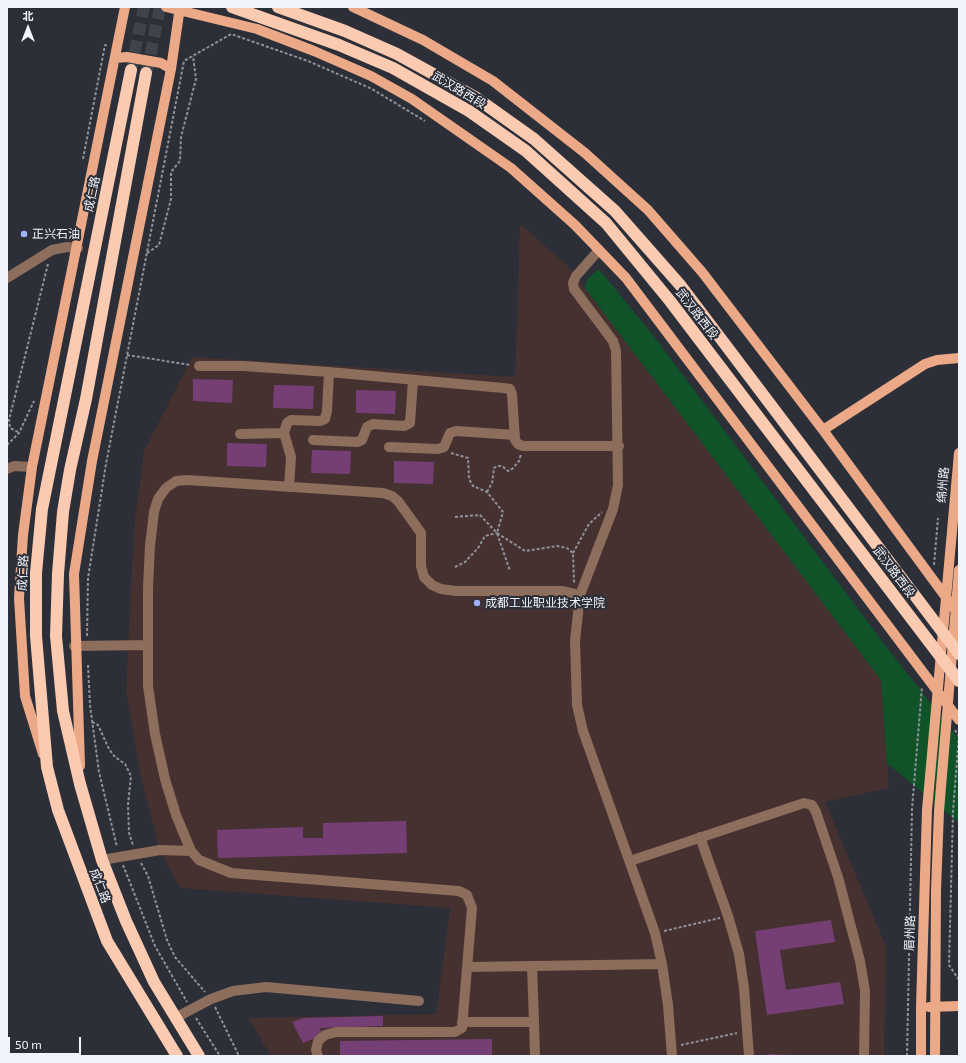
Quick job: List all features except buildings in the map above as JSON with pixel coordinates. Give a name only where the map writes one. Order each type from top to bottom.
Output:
[{"type":"highway","name":"武汉路西段","points":[[232,7],[339,45],[393,68],[469,111],[526,151],[606,223],[670,301],[959,681]]},
{"type":"highway","name":"武汉路西段","points":[[278,7],[345,31],[397,54],[475,97],[534,139],[616,211],[681,286],[959,654]]},
{"type":"highway","name":"成仁路","points":[[131,70],[42,509],[36,573],[36,636],[47,767],[58,810],[107,941],[176,1056]]},
{"type":"highway","name":"成仁路","points":[[146,73],[86,399],[70,470],[63,512],[58,574],[56,636],[63,711],[80,784],[102,860],[126,921],[154,982],[199,1056]]},
{"type":"main road","points":[[47,767],[25,696],[19,598],[23,535],[32,467],[78,248],[125,7]]},
{"type":"main road","points":[[166,7],[180,8],[257,29],[371,76],[412,99],[511,168],[575,225],[626,278],[957,725]]},
{"type":"main road","points":[[353,7],[423,40],[493,81],[585,153],[648,210],[702,272],[823,430],[959,615]]},
{"type":"main road","points":[[80,784],[74,646],[74,574],[92,461],[171,69],[180,8]]},
{"type":"main road","points":[[116,58],[127,57],[161,63],[171,69]]},
{"type":"main road","points":[[823,430],[925,364],[937,360],[959,358]]},
{"type":"main road","name":"绵州路","points":[[927,810],[959,453]]},
{"type":"main road","points":[[935,1056],[936,890],[939,811],[959,570]]},
{"type":"main road","name":"眉州路","points":[[922,1056],[921,1008],[927,810]]},
{"type":"main road","points":[[921,1008],[959,1006]]},
{"type":"street","points":[[7,278],[52,250],[78,248]]},
{"type":"street","points":[[599,250],[576,276],[573,283],[574,289],[613,341],[616,350],[619,446],[618,485],[613,509],[580,595],[575,641],[577,705],[583,731],[655,933],[662,964],[672,1051]]},
{"type":"street","points":[[200,366],[244,366],[329,372],[510,389],[512,394],[515,440],[518,444],[523,446],[619,446]]},
{"type":"street","points":[[289,487],[291,458],[284,433],[287,423],[291,420],[320,421],[325,419],[328,411],[329,372]]},
{"type":"street","points":[[313,440],[357,442],[362,440],[367,427],[373,424],[404,426],[410,423],[413,380]]},
{"type":"street","points":[[389,447],[438,449],[444,447],[450,433],[456,431],[515,435]]},
{"type":"street","points":[[240,434],[284,433]]},
{"type":"street","points":[[7,469],[14,466],[32,467]]},
{"type":"street","points":[[318,1056],[316,1050],[318,1041],[325,1035],[336,1032],[455,1032],[462,1028],[472,908],[467,895],[458,891],[231,873],[200,860],[191,851],[174,808],[155,734],[148,686],[147,645],[150,546],[154,512],[158,499],[166,488],[176,482],[186,480],[377,492],[392,496],[398,501],[421,533],[421,566],[424,577],[432,585],[442,589],[563,591],[580,595]]},
{"type":"street","points":[[74,646],[147,645]]},
{"type":"street","points":[[630,861],[700,836],[804,803],[812,805],[816,812],[838,877],[860,961],[864,991],[864,1056]]},
{"type":"street","points":[[700,836],[728,916],[739,954],[748,1031],[749,1056]]},
{"type":"street","points":[[102,860],[135,853],[160,850],[191,851]]},
{"type":"street","points":[[468,967],[662,964]]},
{"type":"street","points":[[532,966],[535,1056]]},
{"type":"street","points":[[175,1018],[211,999],[233,991],[266,987],[419,1001]]},
{"type":"street","points":[[462,1022],[534,1022]]},
{"type":"path","points":[[87,646],[88,578],[106,464],[184,61],[231,34],[308,62],[372,89],[428,123]]},
{"type":"path","points":[[147,253],[159,245],[171,199],[171,172],[180,161],[181,136],[196,79],[193,56]]},
{"type":"path","points":[[19,433],[10,428],[9,420],[52,250]]},
{"type":"path","points":[[127,355],[200,366]]},
{"type":"path","points":[[487,492],[492,483],[494,468],[502,466],[508,471],[512,470],[519,461],[523,446]]},
{"type":"path","points":[[444,447],[449,452],[468,458],[469,479],[478,490],[487,492],[503,512],[497,533],[510,571]]},
{"type":"path","points":[[580,595],[574,582],[573,553],[589,524],[600,513],[613,509]]},
{"type":"path","points":[[455,517],[480,515],[497,533],[525,551],[557,546],[567,548],[573,553]]},
{"type":"path","points":[[455,567],[465,562],[478,548],[485,536],[497,533]]},
{"type":"path","points":[[919,683],[924,689]]},
{"type":"path","points":[[92,722],[98,725],[109,749],[115,757],[125,764],[131,776],[128,805],[129,833],[135,853],[148,876],[167,940],[175,957],[211,999],[239,1056]]},
{"type":"path","points":[[957,725],[959,735],[953,812],[949,965],[959,980]]},
{"type":"path","points":[[907,1056],[912,809]]},
{"type":"path","points":[[655,933],[728,916]]},
{"type":"path","points":[[672,1051],[748,1031]]},
{"type":"shaded area","name":"成都工业职业技术学院","points":[[520,224],[569,267],[881,680],[889,788],[825,802],[886,946],[884,1056],[271,1056],[248,1018],[436,1014],[450,908],[180,888],[160,850],[140,775],[126,691],[134,526],[144,451],[192,357],[515,377]]},
{"type":"green space","points":[[599,269],[659,343],[885,645],[959,739],[959,823],[887,763],[881,680],[585,288],[587,279]]},
{"type":"tunnel","points":[[131,70],[144,7]]},
{"type":"tunnel","points":[[147,72],[160,7]]},
{"type":"place","name":"正兴石油","points":[[24,234]]},
{"type":"place","name":"成都工业职业技术学院","points":[[477,603]]}]
